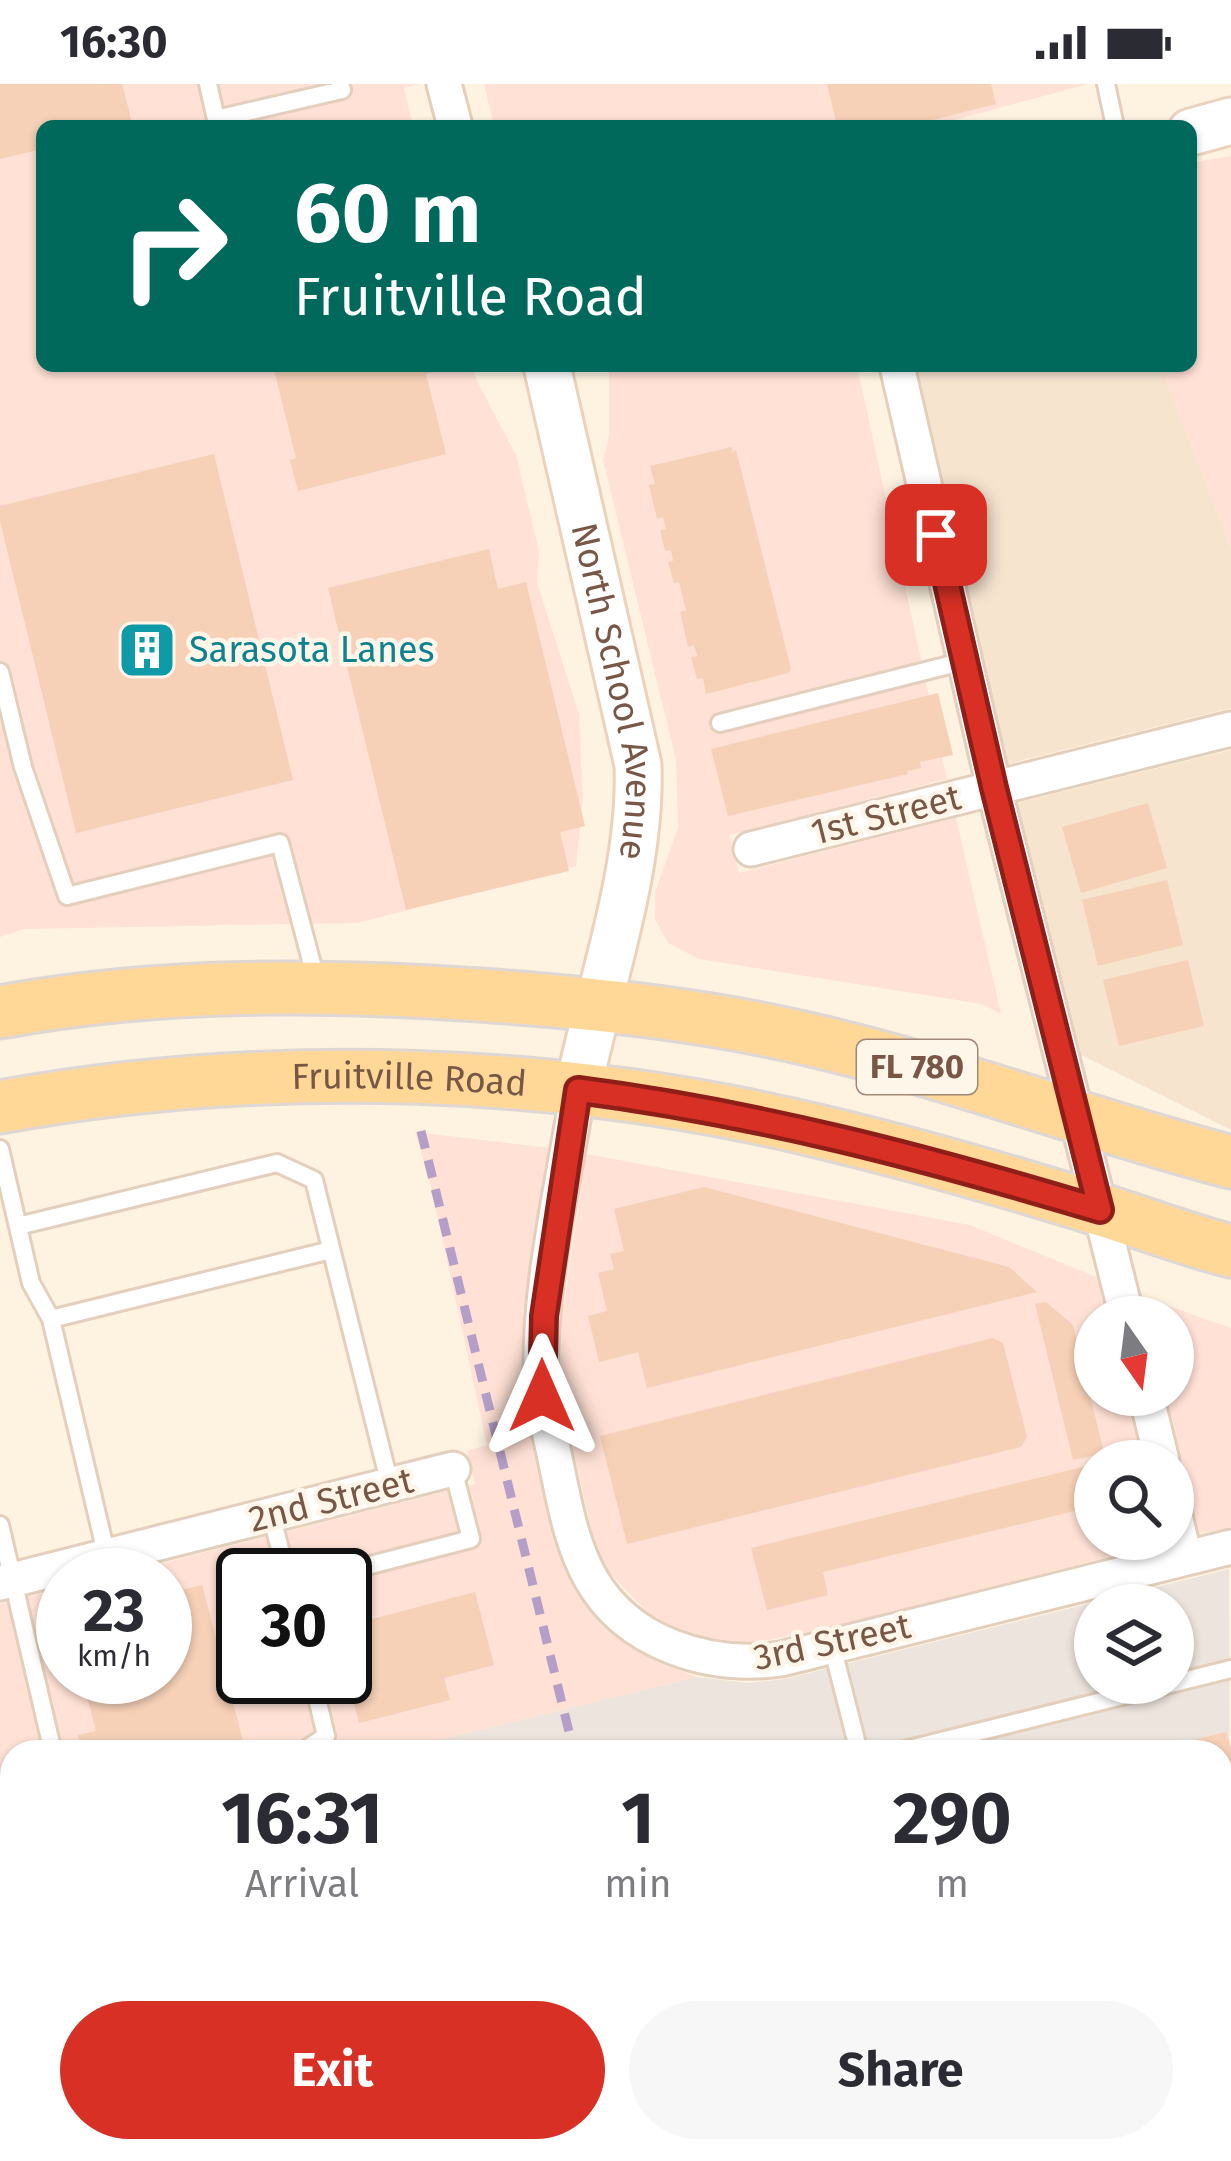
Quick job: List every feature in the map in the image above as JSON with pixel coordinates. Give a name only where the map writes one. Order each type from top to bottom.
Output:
[{"type":"main road","name":"FL 780","points":[[0,1012],[119,996],[264,986],[383,988],[657,1009],[926,1069],[1231,1162]]},
{"type":"main road","name":"Fruitville Road","points":[[0,1107],[133,1088],[278,1079],[406,1078],[578,1090],[670,1102],[824,1132],[1231,1251]]},
{"type":"street","points":[[445,84],[454,120]]},
{"type":"street","points":[[1197,130],[1231,121]]},
{"type":"street","name":"North School Avenue","points":[[548,372],[638,765],[630,857],[578,1090]]},
{"type":"street","points":[[898,372],[994,788],[1121,1296]]},
{"type":"street","name":"1st Street","points":[[751,849],[1231,729]]},
{"type":"street","name":"3rd Street","points":[[578,1090],[546,1302],[541,1371],[560,1484],[578,1552],[592,1581],[620,1613],[668,1646],[705,1659],[749,1664],[1177,1560]]},
{"type":"street","name":"2nd Street","points":[[141,1548],[453,1469]]},
{"type":"street","name":"3rd Street","points":[[1194,1556],[1231,1547]]},
{"type":"lane","points":[[208,84],[216,119],[342,91],[340,84]]},
{"type":"lane","points":[[1106,84],[1113,120]]},
{"type":"lane","points":[[720,723],[965,661]]},
{"type":"lane","points":[[0,672],[22,766],[67,896],[280,843],[318,988]]},
{"type":"lane","points":[[0,1149],[31,1283],[51,1319],[104,1548]]},
{"type":"lane","points":[[18,1226],[278,1163],[314,1180],[390,1485]]},
{"type":"lane","points":[[51,1319],[331,1250]]},
{"type":"lane","points":[[372,1564],[471,1538],[453,1469]]},
{"type":"lane","points":[[271,1515],[279,1548]]},
{"type":"lane","points":[[0,1525],[7,1582],[50,1740]]},
{"type":"lane","points":[[832,1646],[857,1740]]},
{"type":"lane","points":[[945,1740],[1231,1669]]},
{"type":"lane","points":[[318,1704],[326,1736],[320,1740]]},
{"type":"shaded area","points":[[0,84],[420,84],[404,88],[412,120],[36,120],[36,372],[475,372],[516,455],[539,551],[537,583],[579,714],[583,797],[576,866],[358,923],[24,929],[0,937]]},
{"type":"shaded area","points":[[484,84],[1088,84],[954,120],[493,120]]},
{"type":"shaded area","points":[[1231,156],[1231,548],[1163,372],[1197,372],[1197,162]]},
{"type":"shaded area","points":[[609,372],[858,372],[947,779],[729,835],[739,873],[956,818],[1001,1014],[982,1004],[699,959],[668,943],[655,919],[655,892],[678,828],[676,760],[603,460],[609,436]]},
{"type":"shaded area","points":[[917,372],[1163,372],[1231,548],[1231,708],[1007,764]]},
{"type":"shaded area","points":[[1231,750],[1231,1130],[1081,1055],[1017,803]]},
{"type":"shaded area","points":[[415,1132],[550,1148],[522,1372],[561,1557],[579,1595],[609,1629],[659,1663],[697,1677],[439,1740],[0,1740],[0,1604],[36,1595],[36,1704],[192,1704],[192,1556],[216,1550],[216,1704],[372,1704],[372,1548],[223,1548],[475,1484],[467,1451],[487,1445]]},
{"type":"shaded area","points":[[586,1154],[970,1225],[1098,1278],[1103,1296],[1074,1296],[1074,1416],[1132,1416],[1138,1440],[1074,1440],[1074,1560],[1096,1560],[832,1627],[748,1644],[708,1639],[647,1612],[607,1570],[595,1546],[560,1394],[562,1320]]},
{"type":"shaded area","points":[[1194,1315],[1231,1328],[1231,1527],[1198,1534],[1194,1440],[1175,1440],[1169,1416],[1194,1416]]},
{"type":"shaded area","points":[[1229,1569],[1230,1740],[439,1740],[697,1677],[748,1683],[785,1679],[1074,1607],[1074,1704],[1194,1704],[1194,1584],[1168,1584]]},
{"type":"building","points":[[0,84],[122,84],[131,120],[36,120],[36,150],[0,159]]},
{"type":"building","points":[[827,84],[991,84],[996,104],[933,120],[836,120]]},
{"type":"building","points":[[274,372],[433,372],[426,374],[446,454],[298,491],[290,460],[296,458]]},
{"type":"building","points":[[732,447],[791,669],[706,694],[691,657],[697,656],[694,645],[688,647],[680,612],[686,610],[668,562],[673,561],[671,550],[665,551],[660,530],[666,529],[663,517],[657,519],[650,466]]},
{"type":"building","name":"Sarasota Lanes","points":[[214,454],[293,780],[76,833],[0,506]]},
{"type":"building","points":[[489,549],[498,589],[526,582],[585,826],[560,832],[569,871],[406,910],[328,588]]},
{"type":"building","points":[[938,693],[953,755],[920,762],[921,768],[908,774],[728,816],[711,749]]},
{"type":"building","points":[[1148,803],[1167,868],[1081,893],[1062,827]]},
{"type":"building","points":[[1167,880],[1183,945],[1098,966],[1082,900]]},
{"type":"building","points":[[1188,960],[1204,1026],[1119,1046],[1103,980]]},
{"type":"building","points":[[704,1187],[1009,1267],[1037,1292],[647,1388],[638,1352],[599,1362],[588,1316],[607,1311],[598,1273],[614,1269],[610,1254],[624,1251],[614,1209]]},
{"type":"building","points":[[1046,1302],[1073,1325],[1074,1416],[1095,1416],[1101,1440],[1074,1440],[1074,1460],[1073,1460],[1035,1304]]},
{"type":"building","points":[[993,1338],[1003,1343],[1027,1437],[1021,1447],[627,1544],[600,1436]]},
{"type":"building","points":[[1074,1469],[1074,1511],[823,1572],[828,1595],[767,1610],[751,1548]]},
{"type":"building","points":[[202,1585],[216,1638],[216,1704],[233,1704],[243,1740],[79,1740],[78,1735],[96,1731],[89,1704],[192,1704],[192,1587]]},
{"type":"building","points":[[475,1592],[494,1665],[444,1678],[450,1700],[359,1723],[354,1704],[372,1704],[372,1619]]},
{"type":"building","points":[[1226,1732],[1228,1740],[1194,1740]]},
{"type":"railway","points":[[421,1131],[571,1740]]},
{"type":"place","name":"Sarasota Lanes","points":[[147,650]]},
{"type":"route","points":[[542,1396],[544,1316],[578,1090],[670,1102],[824,1132],[1100,1210],[936,535]]}]
